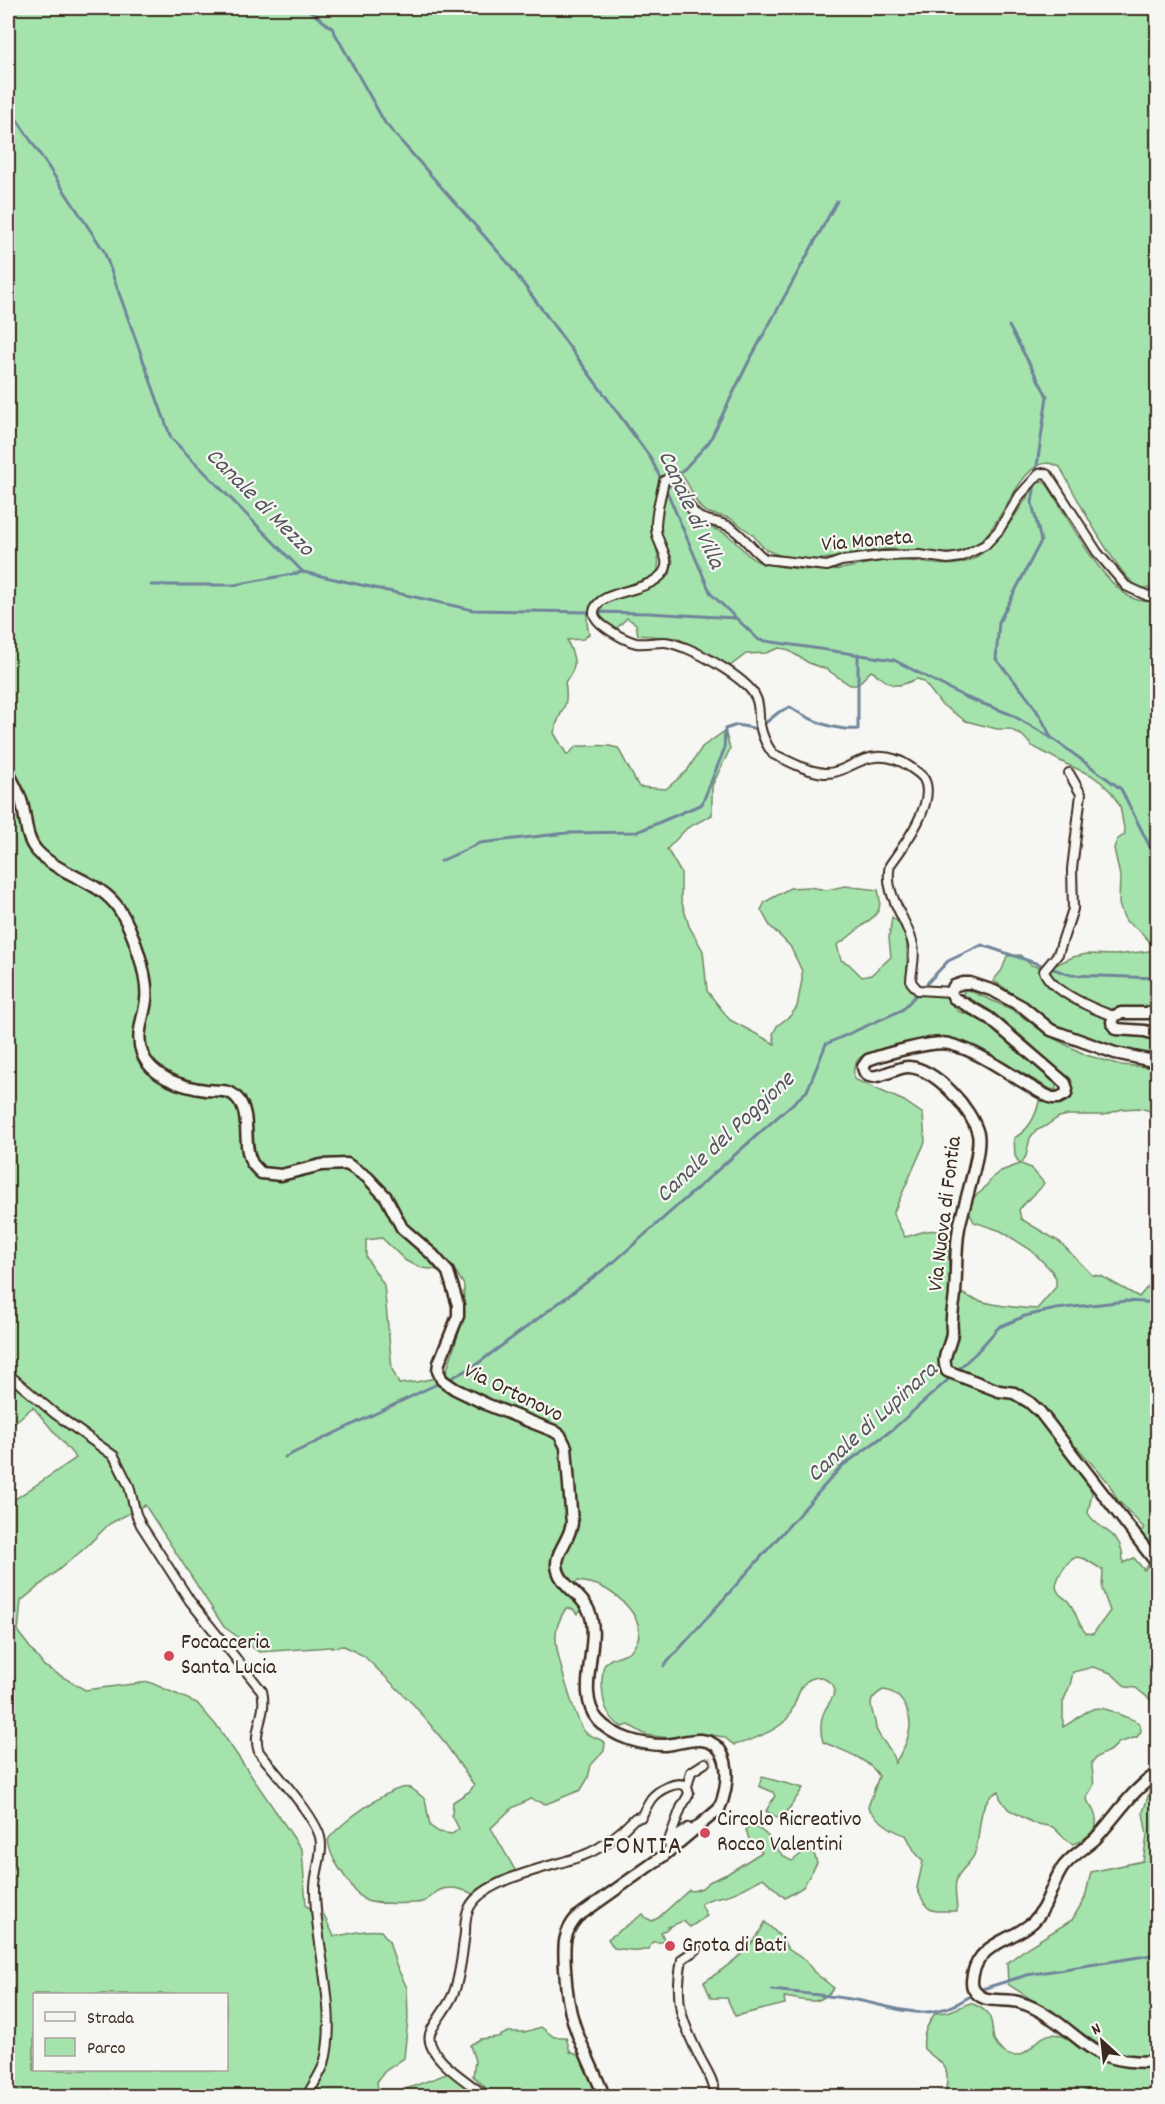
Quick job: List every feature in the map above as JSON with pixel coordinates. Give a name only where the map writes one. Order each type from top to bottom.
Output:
[{"type":"street","name":"Via Moneta","points":[[951,992],[918,990],[911,982],[914,947],[889,885],[890,866],[921,815],[927,787],[921,775],[899,760],[879,756],[861,760],[837,772],[825,773],[805,769],[772,754],[760,726],[755,695],[725,670],[688,649],[667,642],[637,643],[626,639],[597,621],[594,614],[595,608],[606,596],[633,591],[652,582],[667,567],[666,557],[656,533],[664,481],[670,477],[674,478],[699,517],[729,526],[747,540],[765,559],[826,566],[842,561],[882,556],[919,555],[948,559],[967,555],[985,545],[999,530],[1020,495],[1039,474],[1044,473],[1048,475],[1097,552],[1126,586],[1148,596],[1158,594]]},
{"type":"street","name":"Via Ortonovo","points":[[8,771],[22,801],[32,845],[51,862],[104,893],[123,916],[146,977],[147,998],[138,1042],[149,1067],[175,1083],[236,1095],[244,1114],[249,1156],[252,1164],[261,1173],[281,1175],[321,1165],[347,1164],[367,1177],[386,1197],[402,1228],[434,1255],[448,1272],[458,1305],[458,1316],[439,1363],[438,1371],[442,1380],[488,1405],[560,1435],[566,1447],[572,1523],[571,1533],[557,1559],[557,1566],[559,1576],[589,1609],[592,1642],[588,1697],[591,1710],[598,1721],[613,1732],[642,1743],[666,1745],[704,1740],[717,1748],[727,1772],[724,1798],[718,1809],[692,1832],[577,1917],[565,1937],[563,1948],[570,2008],[579,2038],[604,2097]]},
{"type":"street","points":[[1069,773],[1081,794],[1072,869],[1073,909],[1058,954],[1044,971],[1050,981],[1095,1009],[1114,1016],[1121,1013],[1158,1013]]},
{"type":"street","points":[[951,992],[954,986],[963,983],[994,991],[1023,1007],[1051,1030],[1115,1053],[1158,1062]]},
{"type":"street","name":"Via Nuova di Fontia","points":[[951,992],[954,998],[989,1018],[1006,1032],[1065,1083],[1067,1089],[1062,1097],[1052,1098],[967,1050],[947,1043],[884,1054],[868,1059],[863,1067],[864,1074],[875,1078],[897,1068],[911,1067],[933,1077],[946,1087],[970,1114],[979,1137],[959,1228],[951,1320],[952,1334],[944,1364],[947,1371],[999,1391],[1014,1393],[1040,1412],[1158,1565]]},
{"type":"street","points":[[1114,1016],[1112,1023],[1116,1029],[1144,1031],[1158,1035]]},
{"type":"street","points":[[8,1374],[54,1413],[114,1456],[129,1486],[141,1525],[190,1601],[262,1691],[264,1706],[256,1736],[259,1752],[310,1818],[320,1837],[315,1886],[317,1924],[329,2018],[329,2038],[323,2066],[307,2097]]},
{"type":"street","points":[[687,1787],[693,1771],[705,1763]]},
{"type":"street","points":[[1158,1773],[1148,1779],[1107,1826],[1062,1867],[1043,1909],[1032,1922],[987,1950],[977,1961],[972,1982],[973,1987],[982,1998],[1015,2001],[1032,2007],[1053,2019],[1099,2053],[1147,2063],[1158,2061]]},
{"type":"street","points":[[486,2097],[438,2059],[430,2039],[430,2032],[448,2006],[457,1984],[468,1910],[483,1893],[528,1872],[586,1855],[605,1843],[635,1818],[641,1817],[652,1797],[676,1783],[682,1783],[687,1787],[689,1794],[681,1808],[668,1843],[688,1828],[692,1832]]},
{"type":"street","points":[[697,1949],[682,1959],[677,1989],[678,2001],[684,2024],[714,2084],[716,2097]]},
{"type":"green space","points":[[8,8],[1157,8],[1157,587],[1141,588],[1130,580],[1108,551],[1060,467],[1052,464],[1037,466],[1027,474],[983,538],[963,550],[931,554],[884,549],[809,560],[787,557],[767,550],[752,534],[733,520],[703,510],[683,476],[679,472],[672,471],[661,479],[653,515],[652,527],[658,556],[657,574],[597,598],[590,606],[587,617],[589,634],[583,639],[567,640],[574,657],[574,667],[565,682],[565,704],[554,733],[567,755],[577,746],[602,745],[618,748],[639,787],[666,789],[687,771],[702,747],[725,731],[730,749],[712,786],[712,815],[687,828],[667,849],[681,873],[681,900],[689,926],[703,951],[707,991],[730,1020],[775,1044],[773,1034],[777,1026],[797,1007],[802,971],[790,946],[770,926],[761,910],[765,902],[790,888],[809,887],[827,890],[845,886],[878,890],[880,903],[877,912],[837,945],[841,960],[849,964],[862,977],[871,975],[891,957],[889,938],[892,917],[905,933],[907,973],[914,992],[923,995],[944,994],[958,1011],[986,1021],[1056,1084],[1056,1090],[1050,1089],[978,1048],[956,1041],[871,1052],[862,1056],[855,1065],[854,1079],[904,1101],[923,1114],[925,1142],[893,1214],[905,1237],[933,1230],[949,1238],[951,1280],[959,1291],[968,1297],[992,1304],[1037,1309],[1056,1287],[1056,1278],[1051,1270],[1031,1250],[1001,1231],[974,1222],[969,1204],[994,1176],[1020,1164],[1015,1156],[1014,1138],[1020,1135],[1032,1121],[1040,1097],[1072,1089],[1067,1077],[1017,1032],[988,1009],[962,994],[966,989],[1011,1009],[1053,1038],[1086,1055],[1121,1065],[1157,1068],[1157,1113],[1140,1108],[1122,1109],[1104,1115],[1059,1117],[1035,1131],[1030,1138],[1026,1156],[1021,1164],[1031,1168],[1044,1183],[1019,1210],[1021,1219],[1060,1242],[1092,1275],[1101,1276],[1139,1297],[1154,1279],[1157,1280],[1157,1560],[1138,1534],[1144,1528],[1117,1499],[1108,1482],[1077,1447],[1074,1453],[1092,1493],[1088,1513],[1120,1544],[1123,1563],[1134,1558],[1144,1570],[1149,1564],[1157,1576],[1157,1701],[1152,1701],[1136,1688],[1126,1687],[1111,1673],[1093,1667],[1073,1672],[1063,1702],[1063,1727],[1089,1710],[1101,1708],[1140,1724],[1141,1731],[1137,1737],[1118,1743],[1092,1762],[1093,1783],[1087,1799],[1096,1818],[1092,1832],[1073,1844],[1053,1827],[1033,1823],[1008,1809],[1000,1798],[999,1791],[991,1796],[982,1811],[977,1847],[974,1855],[957,1878],[955,1890],[957,1911],[932,1910],[925,1904],[917,1888],[923,1861],[906,1835],[884,1824],[868,1807],[879,1776],[862,1760],[823,1742],[821,1722],[835,1692],[828,1681],[821,1677],[812,1678],[806,1682],[785,1721],[761,1736],[734,1745],[724,1737],[712,1735],[677,1739],[646,1735],[629,1725],[622,1727],[611,1718],[605,1706],[602,1686],[603,1669],[609,1660],[631,1650],[637,1641],[639,1631],[637,1622],[626,1604],[609,1591],[595,1584],[578,1581],[572,1585],[582,1609],[577,1614],[573,1609],[566,1608],[556,1630],[557,1647],[567,1687],[581,1725],[587,1734],[605,1743],[604,1751],[591,1765],[588,1778],[581,1790],[546,1804],[530,1799],[512,1808],[491,1828],[515,1870],[473,1894],[460,1889],[447,1888],[418,1903],[367,1901],[354,1890],[338,1867],[328,1840],[333,1834],[353,1816],[379,1799],[402,1788],[410,1788],[425,1799],[430,1826],[439,1832],[452,1834],[459,1829],[452,1815],[453,1802],[470,1791],[474,1785],[442,1739],[414,1705],[364,1656],[344,1646],[259,1652],[224,1627],[145,1505],[109,1524],[85,1548],[21,1601],[18,1632],[44,1666],[85,1690],[149,1682],[197,1703],[220,1730],[302,1850],[306,1906],[323,1914],[334,1936],[375,1930],[381,1931],[389,1941],[396,1965],[407,1988],[408,2019],[404,2058],[384,2072],[377,2082],[379,2096],[8,2096],[8,1504],[76,1458],[33,1407],[8,1428]],"holes":[[[382,1238],[406,1261],[422,1268],[456,1272],[464,1285],[463,1319],[445,1376],[399,1384],[392,1369],[384,1285],[366,1257],[366,1240]],[[1077,1557],[1103,1570],[1102,1589],[1110,1611],[1093,1634],[1086,1633],[1070,1604],[1060,1595],[1056,1586],[1066,1566]],[[883,1690],[889,1691],[903,1702],[910,1726],[903,1750],[895,1763],[891,1752],[879,1736],[871,1707],[874,1697]]]},
{"type":"green space","points":[[1043,481],[1106,576],[1130,597],[1144,601],[1157,601],[1157,950],[1141,932],[1126,921],[1122,913],[1119,904],[1120,876],[1114,848],[1117,840],[1125,834],[1120,806],[1112,793],[1091,775],[1032,746],[1023,736],[1010,729],[997,729],[966,721],[941,704],[924,682],[918,679],[894,685],[871,671],[857,685],[850,685],[826,669],[809,663],[786,649],[779,648],[766,653],[746,654],[730,666],[677,638],[638,635],[636,624],[627,618],[616,629],[600,619],[603,603],[636,594],[670,574],[673,560],[659,526],[668,484],[673,484],[693,519],[726,534],[756,561],[821,571],[892,560],[943,565],[963,563],[973,559],[993,544],[1009,525],[1037,483]]},
{"type":"green space","points":[[1157,950],[1157,1007],[1117,1009],[1111,1011],[1106,1021],[1118,1032],[1141,1034],[1157,1041],[1157,1054],[1115,1047],[1057,1027],[993,981],[1002,970],[1007,956],[1020,955],[1031,965],[1047,969],[1073,957],[1087,954],[1115,955]]},
{"type":"green space","points":[[762,1777],[803,1788],[784,1816],[778,1818],[766,1811],[775,1796],[773,1792],[759,1786]]},
{"type":"green space","points":[[1157,1782],[1157,2055],[1136,2056],[1109,2051],[1008,1984],[1007,1963],[1072,1920],[1085,1898],[1091,1872],[1143,1861],[1147,1836],[1143,1812],[1151,1787]]},
{"type":"green space","points":[[750,1826],[764,1832],[781,1854],[792,1861],[809,1848],[817,1863],[803,1887],[785,1898],[763,1878],[737,1892],[704,1902],[701,1904],[707,1916],[690,1927],[683,1921],[668,1927],[661,1932],[664,1942],[652,1942],[649,1949],[639,1951],[614,1948],[608,1939],[643,1914],[652,1921],[658,1918],[689,1890],[702,1888],[762,1852],[749,1839],[746,1830]]},
{"type":"green space","points":[[765,1922],[781,1937],[788,1949],[806,1961],[814,1972],[834,1988],[823,1998],[817,2000],[805,2001],[784,1997],[785,2004],[735,2016],[727,1998],[711,1998],[704,1982],[731,1963],[747,1948]]},
{"type":"green space","points":[[970,2003],[987,2013],[996,2044],[1009,2055],[1023,2054],[1040,2039],[1053,2034],[1058,2035],[1109,2062],[1141,2068],[1157,2067],[1157,2096],[924,2096],[946,2090],[947,2081],[944,2065],[924,2049],[924,2034],[927,2026],[935,2013],[948,2012]]},
{"type":"green space","points":[[541,2027],[554,2037],[566,2037],[570,2052],[584,2060],[599,2096],[495,2096],[473,2076],[475,2061],[470,2045],[480,2039],[498,2037],[508,2032],[525,2032]]},
{"type":"green space","points":[[449,2073],[468,2087],[466,2096],[387,2096]]},
{"type":"waterway","name":"Canale di Villa","points":[[306,8],[332,28],[385,123],[508,263],[650,457],[662,481]]},
{"type":"waterway","name":"Canale di Mezzo","points":[[8,106],[104,251],[171,438],[303,572],[473,610],[649,613],[735,618]]},
{"type":"waterway","points":[[666,489],[709,442],[748,363],[837,201]]},
{"type":"waterway","points":[[1009,326],[1047,396],[1036,473]]},
{"type":"waterway","points":[[1035,483],[1032,503],[1041,541],[999,622],[996,659],[1034,706],[1051,738]]},
{"type":"waterway","name":"Canale di Villa","points":[[665,487],[711,594],[759,640],[894,660],[965,697],[1010,714],[1052,738],[1121,789],[1158,863]]},
{"type":"waterway","name":"Canale di Villa","points":[[151,585],[234,585],[303,572]]},
{"type":"waterway","points":[[441,861],[480,843],[567,833],[637,832],[702,804],[724,750],[725,729],[737,725],[758,729],[779,712],[790,707],[822,724],[858,729],[858,654]]},
{"type":"waterway","name":"Canale del Poggione","points":[[453,1377],[473,1367],[615,1261],[807,1091],[826,1044],[902,1010],[948,961],[982,945],[1071,975],[1158,978]]},
{"type":"waterway","name":"Canale di Lupinara","points":[[955,1372],[999,1327],[1025,1316],[1056,1309],[1126,1301],[1158,1303]]},
{"type":"waterway","name":"Canale di Lupinara","points":[[664,1666],[842,1466],[892,1430],[951,1377]]},
{"type":"waterway","name":"Canale del Poggione","points":[[285,1457],[435,1385]]},
{"type":"waterway","points":[[982,1989],[1027,1975],[1158,1954]]},
{"type":"waterway","points":[[772,1990],[850,1999],[910,2012],[938,2011],[969,1997]]},
{"type":"tunnel","points":[[705,1763],[716,1759]]},
{"type":"place","name":"Focacceria Santa Lucia","points":[[169,1656]]},
{"type":"place","name":"Circolo Ricreativo Rocco Valentini","points":[[705,1833]]},
{"type":"place","name":"Grota di Bati","points":[[670,1946]]},
{"type":"district","name":"FONTIA","points":[[643,1847]]}]
